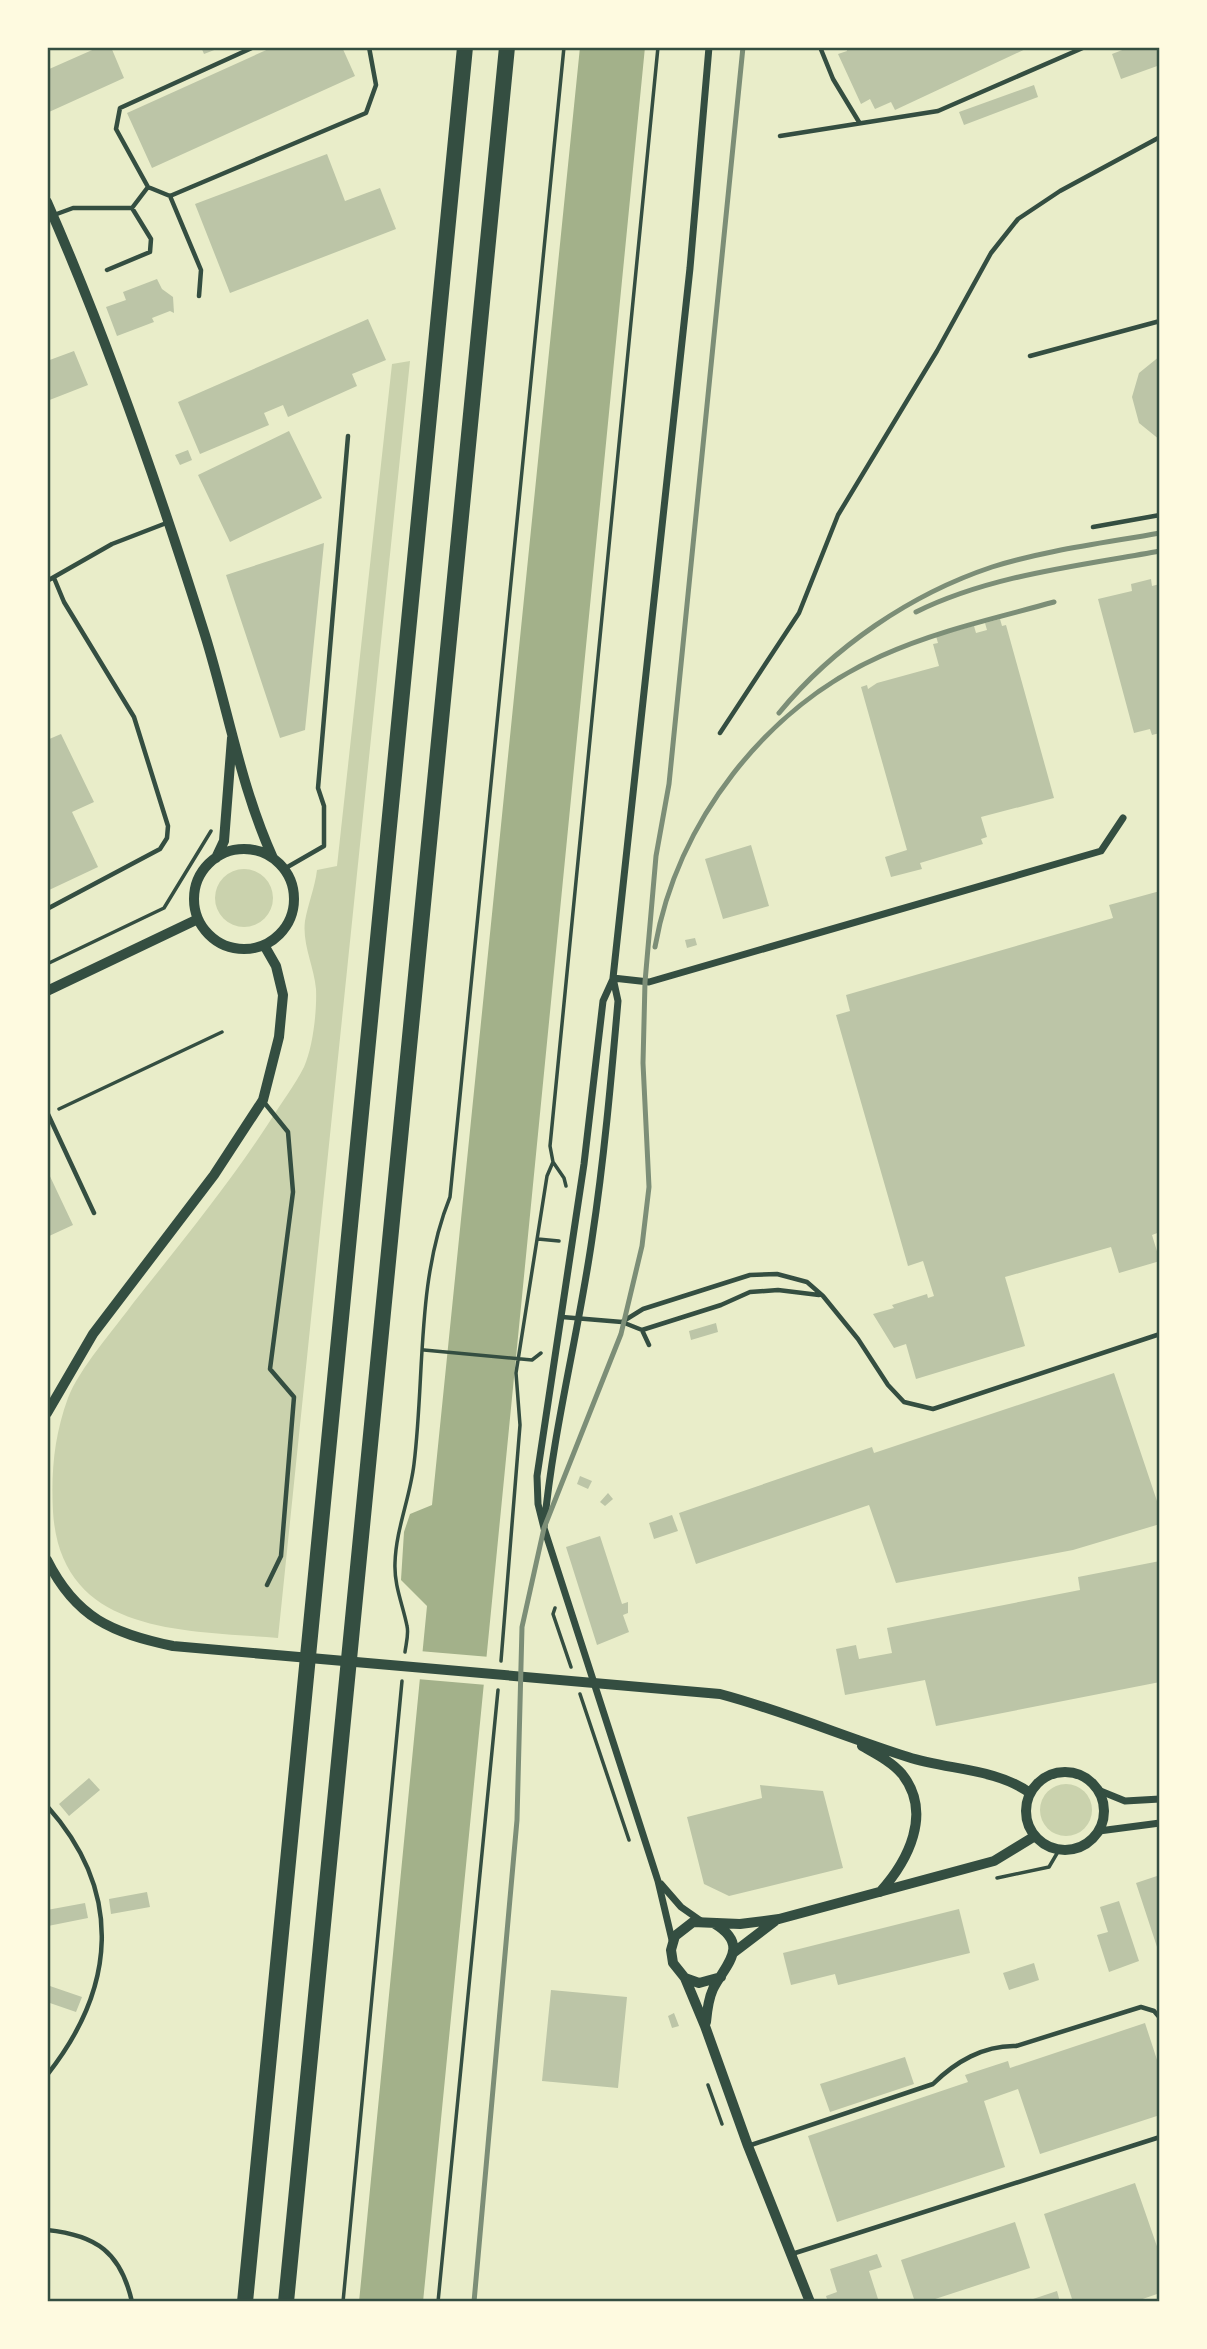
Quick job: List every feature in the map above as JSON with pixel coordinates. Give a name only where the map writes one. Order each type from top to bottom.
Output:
[{"type":"highway","points":[[245,2302],[464,47]]},
{"type":"highway","points":[[286,2302],[507,47]]},
{"type":"street","points":[[709,47],[689,282],[613,978],[603,1001],[584,1164],[537,1476],[538,1504],[658,1881],[671,1927],[673,1963],[685,1978],[705,2026],[748,2146],[810,2302]]},
{"type":"street","points":[[50,210],[106,345],[170,522],[259,828],[273,858],[284,869],[292,885],[294,903],[284,927],[264,945],[245,949],[226,946],[209,935],[198,919],[194,892],[206,867],[227,852],[251,850],[273,858]]},
{"type":"street","points":[[216,858],[225,834],[232,729]]},
{"type":"street","points":[[613,978],[649,982],[1101,851],[1123,818]]},
{"type":"street","points":[[47,991],[198,919]]},
{"type":"street","points":[[47,1413],[93,1334],[214,1175],[262,1100],[279,1037],[283,995],[276,966],[264,945]]},
{"type":"street","points":[[544,1528],[558,1416],[592,1240],[618,1001],[613,978]]},
{"type":"street","points":[[47,1560],[61,1588],[87,1614],[113,1630],[173,1646],[720,1694],[842,1733],[909,1758],[1006,1779],[1030,1793]]},
{"type":"street","points":[[842,1733],[902,1774],[912,1792],[916,1814],[910,1849],[901,1869],[880,1892]]},
{"type":"street","points":[[1160,1799],[1125,1801],[1098,1790],[1081,1776],[1060,1773],[1046,1777],[1030,1793],[1026,1815],[1035,1836],[1059,1850],[1082,1846],[1099,1831],[1160,1824]]},
{"type":"street","points":[[1098,1790],[1104,1806],[1099,1831]]},
{"type":"street","points":[[658,1881],[681,1907],[701,1921],[715,1924],[779,1919],[994,1861],[1035,1836]]},
{"type":"street","points":[[733,1953],[779,1919]]},
{"type":"street","points":[[672,1944],[686,1925],[701,1921]]},
{"type":"street","points":[[705,2026],[710,1998],[728,1969],[733,1953],[727,1933],[715,1924]]},
{"type":"street","points":[[685,1978],[699,1983],[721,1977]]},
{"type":"lane","points":[[199,296],[201,270],[170,196],[148,187],[116,129],[120,108],[254,47]]},
{"type":"lane","points":[[170,196],[366,113],[376,85],[369,47]]},
{"type":"lane","points":[[820,47],[833,79],[859,122]]},
{"type":"lane","points":[[780,136],[938,111],[1085,47]]},
{"type":"lane","points":[[720,733],[799,613],[838,514],[937,351],[992,253],[1018,219],[1060,191],[1160,137]]},
{"type":"lane","points":[[132,208],[148,187]]},
{"type":"lane","points":[[50,210],[132,208]]},
{"type":"lane","points":[[107,270],[150,252],[151,239],[132,208]]},
{"type":"lane","points":[[1030,356],[1160,321]]},
{"type":"lane","points":[[284,869],[324,846],[324,806],[318,788],[348,436]]},
{"type":"lane","points":[[1093,527],[1160,515]]},
{"type":"lane","points":[[47,581],[112,544],[170,522]]},
{"type":"lane","points":[[47,909],[160,849],[167,838],[168,826],[134,717],[64,602],[54,578]]},
{"type":"lane","points":[[262,1100],[288,1132],[293,1192],[270,1369],[294,1397],[281,1556],[267,1585]]},
{"type":"lane","points":[[48,1113],[94,1213]]},
{"type":"lane","points":[[622,1322],[643,1309],[750,1275],[777,1274],[807,1282],[858,1339],[888,1385],[904,1402],[933,1409],[1160,1334]]},
{"type":"lane","points":[[562,1317],[622,1322],[642,1330],[721,1305],[750,1292],[778,1290],[822,1296]]},
{"type":"lane","points":[[642,1330],[649,1345]]},
{"type":"lane","points":[[47,1806],[65,1826],[87,1865],[100,1905],[103,1942],[101,1971],[88,2011],[71,2045],[47,2075]]},
{"type":"lane","points":[[748,2146],[933,2084],[955,2062],[1003,2045],[1016,2046],[1141,2007],[1154,2011],[1160,2018]]},
{"type":"lane","points":[[791,2254],[1160,2137]]},
{"type":"lane","points":[[47,2231],[65,2232],[93,2241],[114,2256],[126,2277],[132,2302]]},
{"type":"path","points":[[405,1655],[408,1628],[401,1608],[395,1563],[398,1531],[413,1468],[429,1266],[436,1232],[450,1197],[564,47]]},
{"type":"path","points":[[553,1162],[550,1146],[658,47]]},
{"type":"path","points":[[47,964],[164,908],[207,835],[215,827]]},
{"type":"path","points":[[48,1113],[222,1032]]},
{"type":"path","points":[[538,1239],[559,1241]]},
{"type":"path","points":[[424,1350],[531,1360]]},
{"type":"path","points":[[556,1606],[553,1614],[574,1677]]},
{"type":"path","points":[[342,2302],[404,1668]]},
{"type":"path","points":[[579,1690],[632,1850]]},
{"type":"path","points":[[987,1880],[1049,1867],[1059,1850]]},
{"type":"shaded area","points":[[580,47],[645,47],[423,2302],[359,2302],[427,1606],[401,1580],[404,1532],[410,1514],[432,1505]]},
{"type":"shaded area","points":[[410,361],[278,1638],[168,1627],[133,1618],[103,1604],[78,1583],[61,1553],[53,1512],[53,1468],[57,1440],[63,1412],[80,1374],[238,1168],[292,1087],[307,1059],[314,1029],[316,998],[315,980],[305,938],[305,921],[317,870],[337,866],[392,364]]},
{"type":"shaded area","points":[[244,869],[255,871],[268,882],[273,898],[271,909],[260,922],[244,927],[233,925],[220,914],[215,898],[217,887],[228,874]]},
{"type":"shaded area","points":[[1066,1784],[1085,1791],[1092,1810],[1085,1829],[1066,1836],[1047,1829],[1040,1810],[1047,1791]]},
{"type":"pier","points":[[419,1651],[490,1657],[487,1685],[417,1679]]},
{"type":"building","points":[[99,47],[111,47],[124,78],[49,112],[47,70]]},
{"type":"building","points":[[201,47],[222,47],[204,54]]},
{"type":"building","points":[[273,47],[342,47],[355,76],[152,168],[127,113]]},
{"type":"building","points":[[846,47],[1030,47],[895,110],[891,102],[875,109],[870,99],[861,104],[838,54],[847,51]]},
{"type":"building","points":[[1130,47],[1160,47],[1160,65],[1121,79],[1112,54]]},
{"type":"building","points":[[1034,85],[1038,97],[964,125],[959,112]]},
{"type":"building","points":[[327,154],[345,201],[380,188],[396,229],[230,293],[195,204]]},
{"type":"building","points":[[157,279],[162,289],[173,297],[174,313],[170,311],[152,318],[154,322],[117,336],[106,307],[126,300],[123,292]]},
{"type":"building","points":[[368,319],[386,360],[352,374],[357,386],[288,417],[283,405],[264,413],[269,425],[200,454],[178,402]]},
{"type":"building","points":[[74,351],[88,385],[47,401],[47,361]]},
{"type":"building","points":[[1160,356],[1160,440],[1139,423],[1132,397],[1139,373]]},
{"type":"building","points":[[289,431],[322,498],[230,542],[198,475]]},
{"type":"building","points":[[188,450],[192,460],[180,465],[175,455]]},
{"type":"building","points":[[324,543],[305,730],[280,738],[226,575]]},
{"type":"building","points":[[1151,579],[1152,586],[1160,584],[1160,733],[1152,735],[1150,729],[1134,733],[1098,599],[1132,591],[1131,584]]},
{"type":"building","points":[[1000,619],[1002,626],[1006,625],[1054,798],[981,817],[987,837],[981,839],[983,844],[920,863],[922,869],[891,877],[885,857],[907,850],[861,687],[867,685],[868,689],[877,683],[939,666],[933,644],[938,643],[936,636],[974,626],[976,633],[987,630],[985,623]]},
{"type":"building","points":[[61,734],[94,802],[72,812],[98,867],[47,891],[47,740]]},
{"type":"building","points":[[751,845],[769,906],[723,919],[705,859]]},
{"type":"building","points":[[1160,891],[1160,1232],[1152,1235],[1160,1261],[1119,1273],[1111,1247],[1005,1277],[1025,1346],[916,1379],[906,1344],[894,1348],[873,1314],[927,1294],[928,1298],[934,1296],[923,1261],[908,1266],[836,1015],[850,1011],[846,995],[1113,918],[1109,905]]},
{"type":"building","points":[[695,938],[697,945],[687,948],[685,940]]},
{"type":"building","points":[[47,1170],[73,1225],[47,1237]]},
{"type":"building","points":[[716,1323],[718,1332],[691,1340],[689,1331]]},
{"type":"building","points":[[1114,1373],[1160,1510],[1160,1524],[1073,1550],[896,1583],[869,1505],[696,1564],[679,1513],[872,1447],[874,1453]]},
{"type":"building","points":[[580,1476],[592,1481],[588,1489],[577,1484]]},
{"type":"building","points":[[608,1493],[613,1499],[605,1506],[600,1502]]},
{"type":"building","points":[[672,1515],[678,1531],[654,1539],[649,1523]]},
{"type":"building","points":[[600,1536],[622,1604],[628,1602],[628,1613],[623,1615],[629,1632],[597,1645],[566,1547]]},
{"type":"building","points":[[1160,1561],[1160,1682],[936,1726],[925,1680],[845,1695],[836,1649],[856,1645],[859,1659],[892,1653],[887,1628],[1080,1590],[1078,1577]]},
{"type":"building","points":[[89,1778],[100,1790],[69,1816],[59,1804]]},
{"type":"building","points":[[760,1785],[823,1791],[843,1868],[729,1896],[704,1884],[687,1817],[762,1798]]},
{"type":"building","points":[[1160,1875],[1160,1953],[1159,1953],[1136,1883]]},
{"type":"building","points":[[147,1892],[150,1907],[111,1914],[109,1899]]},
{"type":"building","points":[[1119,1901],[1139,1961],[1109,1972],[1097,1935],[1108,1932],[1100,1907]]},
{"type":"building","points":[[85,1903],[88,1918],[48,1926],[47,1910]]},
{"type":"building","points":[[959,1909],[970,1953],[838,1985],[835,1974],[791,1985],[783,1953]]},
{"type":"building","points":[[1034,1963],[1039,1980],[1009,1990],[1003,1973]]},
{"type":"building","points":[[47,1985],[82,1997],[76,2012],[47,2002]]},
{"type":"building","points":[[551,1990],[627,1997],[618,2088],[542,2081]]},
{"type":"building","points":[[674,2013],[679,2026],[672,2028],[668,2016]]},
{"type":"building","points":[[1145,2023],[1160,2069],[1160,2115],[1040,2154],[1018,2089],[984,2101],[1005,2167],[837,2222],[808,2136],[968,2082],[965,2075],[1008,2061],[1010,2068]]},
{"type":"building","points":[[905,2057],[914,2084],[830,2112],[820,2084]]},
{"type":"building","points":[[1135,2183],[1160,2255],[1160,2293],[1134,2302],[1073,2302],[1044,2214]]},
{"type":"building","points":[[1015,2222],[1030,2268],[926,2302],[915,2302],[901,2260]]},
{"type":"building","points":[[877,2254],[882,2267],[869,2271],[879,2302],[828,2302],[826,2296],[837,2292],[830,2269]]},
{"type":"building","points":[[1057,2291],[1060,2302],[1027,2302],[1027,2301]]},
{"type":"railway","points":[[474,2302],[517,1820],[522,1627],[544,1528],[621,1334],[642,1246],[649,1187],[643,1063],[645,982],[656,856],[669,784],[743,47]]},
{"type":"railway","points":[[779,713],[800,689],[849,645],[875,625],[932,592],[962,578],[1012,561],[1160,533]]},
{"type":"railway","points":[[916,612],[945,599],[1005,580],[1160,551]]},
{"type":"railway","points":[[655,947],[666,901],[683,856],[706,813],[733,774],[765,738],[800,705],[839,678],[902,647],[1054,602]]}]
